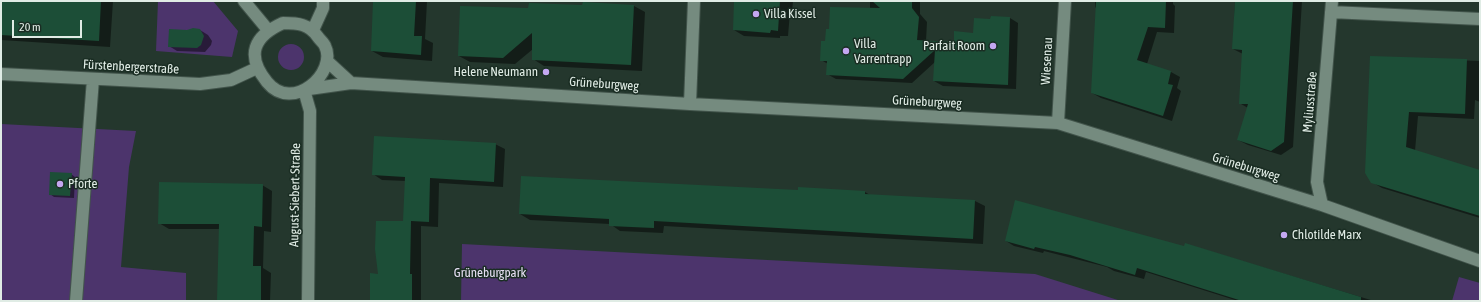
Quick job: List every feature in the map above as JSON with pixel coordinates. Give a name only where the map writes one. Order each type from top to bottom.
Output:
[{"type":"street","points":[[244,1],[268,30]]},
{"type":"street","points":[[313,30],[323,8],[323,1]]},
{"type":"street","points":[[690,104],[694,1]]},
{"type":"street","name":"Wiesenau","points":[[1058,123],[1065,1]]},
{"type":"street","points":[[1332,7],[1480,19]]},
{"type":"street","name":"Myliusstraße","points":[[1322,205],[1317,182],[1332,7]]},
{"type":"street","points":[[283,23],[298,23],[313,30],[326,47],[326,61],[321,75],[307,90],[298,93],[284,93],[270,85],[257,68],[254,55],[258,41],[268,30],[283,23]]},
{"type":"street","points":[[326,61],[351,83]]},
{"type":"street","name":"Fürstenbergerstraße","points":[[1,74],[200,84],[231,80],[257,68]]},
{"type":"street","points":[[76,301],[93,79]]},
{"type":"street","name":"Grüneburgweg","points":[[307,90],[351,83],[690,104],[1058,123],[1322,205],[1480,262]]},
{"type":"street","name":"August-Siebert-Straße","points":[[307,90],[310,111],[308,301]]},
{"type":"green space","points":[[158,1],[213,1],[238,31],[232,57],[156,51]]},
{"type":"green space","points":[[291,44],[300,48],[304,57],[300,66],[291,70],[282,66],[278,57],[282,48]]},
{"type":"green space","points":[[1,124],[136,131],[129,167],[121,267],[186,273],[186,301],[1,301]]},
{"type":"green space","name":"Grüneburgpark","points":[[462,244],[1035,274],[1121,301],[461,301]]},
{"type":"green space","points":[[1459,277],[1480,283],[1480,301],[1452,301]]},
{"type":"building","points":[[1,1],[101,1],[99,41],[1,35]]},
{"type":"building","points":[[373,1],[416,1],[414,36],[422,36],[421,55],[371,51]]},
{"type":"building","name":"Villa Kissel","points":[[734,1],[780,1],[778,31],[771,30],[770,33],[733,30]]},
{"type":"building","points":[[872,1],[912,1],[912,8],[919,17],[917,40],[954,42],[954,31],[973,33],[974,18],[990,19],[991,16],[1010,17],[1008,85],[933,81],[935,50],[903,79],[826,75],[827,61],[820,61],[821,41],[825,41],[826,29],[829,29],[830,7],[880,8]]},
{"type":"building","points":[[1096,1],[1166,1],[1165,28],[1148,27],[1137,60],[1171,71],[1168,84],[1173,85],[1163,116],[1091,93]]},
{"type":"building","points":[[1235,1],[1293,1],[1284,142],[1271,151],[1237,140],[1248,104],[1239,104],[1242,50],[1232,49]]},
{"type":"building","points":[[583,2],[634,5],[631,65],[532,60],[532,33],[503,58],[458,56],[460,6],[528,8],[529,3],[582,5]]},
{"type":"building","points":[[193,28],[200,29],[204,36],[201,45],[197,48],[168,47],[169,29],[187,30]]},
{"type":"building","points":[[1370,56],[1467,59],[1465,114],[1409,112],[1406,147],[1480,170],[1480,216],[1371,183],[1365,173]]},
{"type":"building","points":[[374,136],[496,143],[494,182],[430,178],[429,222],[411,221],[410,274],[412,274],[412,301],[370,301],[370,273],[378,274],[375,249],[376,221],[403,221],[405,177],[372,175]]},
{"type":"building","name":"Pforte","points":[[50,172],[72,173],[70,196],[49,195]]},
{"type":"building","points":[[521,176],[798,190],[798,187],[865,191],[865,194],[975,200],[973,239],[654,221],[654,228],[609,226],[609,219],[519,214]]},
{"type":"building","points":[[159,182],[263,184],[262,227],[254,226],[253,266],[261,266],[261,301],[217,301],[219,224],[158,224]]},
{"type":"building","points":[[1015,200],[1184,246],[1185,243],[1361,297],[1361,301],[1242,301],[1137,268],[1135,275],[1070,255],[1035,247],[1034,249],[1005,241]]},
{"type":"place","name":"Villa Kissel","points":[[756,14]]},
{"type":"place","name":"Parfait Room","points":[[993,46]]},
{"type":"place","name":"Villa Varrentrapp","points":[[846,51]]},
{"type":"place","name":"Helene Neumann","points":[[546,72]]},
{"type":"place","name":"Pforte","points":[[60,184]]},
{"type":"place","name":"Chlotilde Marx","points":[[1284,235]]}]
